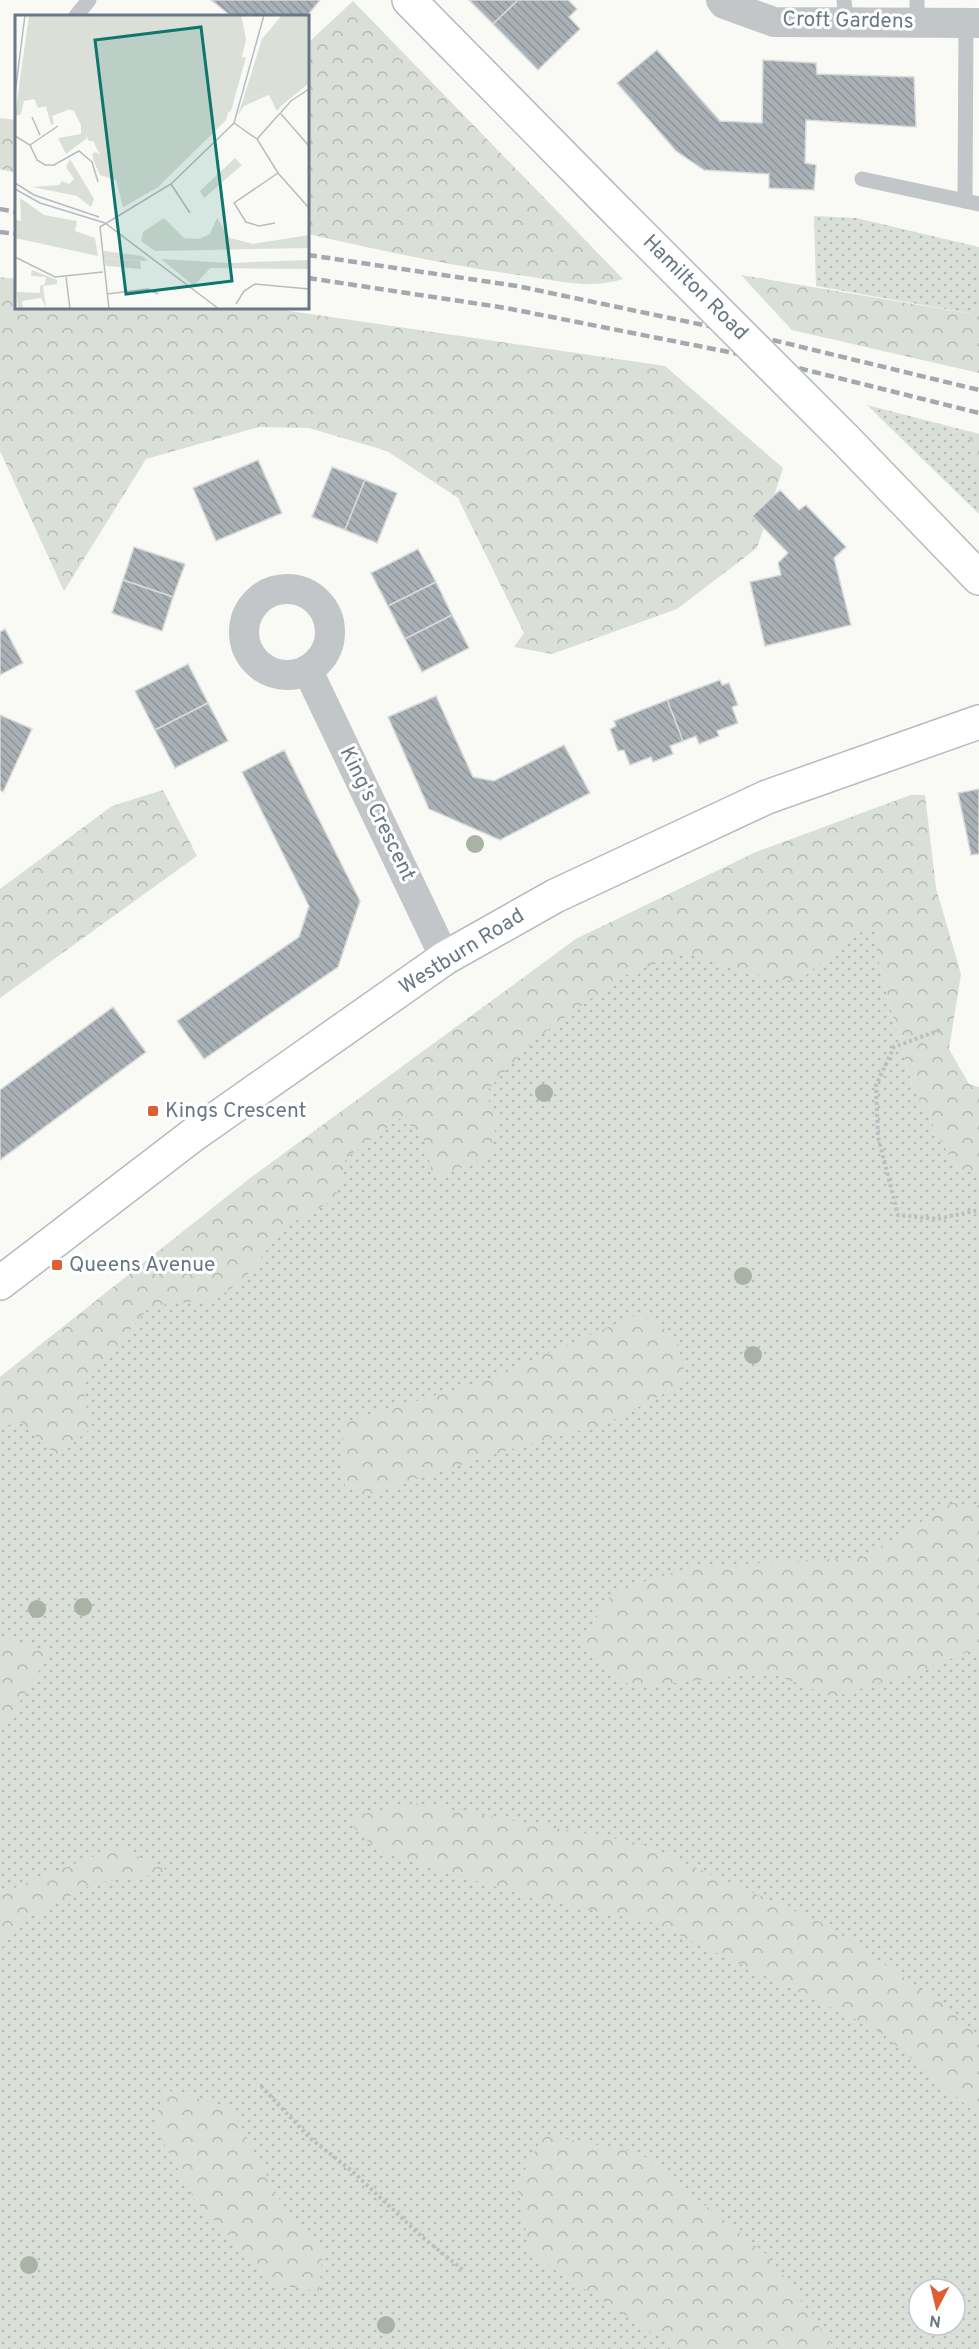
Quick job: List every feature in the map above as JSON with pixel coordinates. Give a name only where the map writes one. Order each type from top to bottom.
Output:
[{"type":"street","name":"Hamilton Road","points":[[409,0],[845,439],[979,578]]},
{"type":"street","name":"Croft Gardens","points":[[721,0],[724,4],[774,22],[845,11],[917,11],[972,23]]},
{"type":"street","name":"King's Crescent","points":[[308,671],[445,958]]},
{"type":"street","name":"Westburn Road","points":[[0,1283],[193,1135],[445,958],[555,896],[767,797],[979,722]]},
{"type":"lane","points":[[77,15],[89,0]]},
{"type":"lane","points":[[862,179],[972,203],[972,23]]},
{"type":"path","points":[[940,1030],[894,1047],[876,1085],[878,1137],[898,1215],[937,1219],[979,1210]]},
{"type":"path","points":[[261,2086],[310,2138],[351,2170],[421,2236],[463,2270]]},
{"type":"green space","points":[[353,1],[623,279],[598,284],[558,281],[439,262],[309,234],[309,42]]},
{"type":"green space","points":[[0,118],[15,120],[15,173],[0,169]]},
{"type":"green space","points":[[814,216],[856,218],[979,247],[979,315],[816,286]]},
{"type":"green space","points":[[741,275],[979,315],[979,373],[792,330]]},
{"type":"green space","points":[[0,277],[15,279],[15,309],[276,309],[665,366],[783,468],[757,548],[677,609],[552,654],[514,647],[524,633],[458,498],[387,451],[309,428],[259,427],[146,459],[64,591],[0,451]]},
{"type":"green space","points":[[867,405],[979,434],[979,514]]},
{"type":"green space","points":[[969,431],[979,434],[979,465],[972,458]]},
{"type":"green space","points":[[163,790],[197,856],[0,998],[0,889],[112,806]]},
{"type":"green space","points":[[911,795],[880,969],[912,1085],[956,1168],[979,1171],[979,2349],[0,2349],[0,1377],[248,1180],[576,939],[754,853]]},
{"type":"green space","points":[[911,795],[925,795],[936,888],[961,974],[949,1049],[969,1084],[979,1087],[979,1171],[956,1169],[912,1085],[880,969],[874,926],[850,938],[798,982],[742,973],[687,952],[621,977],[534,1040],[485,1093],[498,1120],[488,1158],[433,1178],[425,1141],[402,1117],[346,1158],[335,1199],[285,1227],[249,1273],[217,1299],[150,1306],[83,1386],[90,1429],[57,1456],[18,1419],[0,1431],[0,1377],[248,1180],[576,939],[754,853]]},
{"type":"green space","points":[[641,1313],[677,1338],[686,1382],[608,1423],[508,1450],[364,1496],[345,1486],[341,1423],[481,1382]]},
{"type":"green space","points":[[952,1503],[979,1505],[979,1647],[921,1671],[833,1697],[768,1672],[633,1688],[579,1644],[614,1591],[691,1567],[863,1557]]},
{"type":"green space","points":[[0,1637],[50,1653],[0,1734]]},
{"type":"green space","points":[[414,1803],[639,1843],[827,1925],[957,2014],[979,2036],[979,2116],[878,2030],[654,1923],[537,1899],[379,1852],[345,1818]]},
{"type":"green space","points":[[118,1847],[171,1872],[95,1883],[25,1919],[0,1950],[0,1897],[18,1886]]},
{"type":"green space","points":[[164,2089],[231,2108],[282,2204],[323,2251],[319,2291],[278,2285],[196,2202],[154,2126]]},
{"type":"green space","points":[[544,2135],[640,2153],[771,2258],[835,2349],[678,2349],[530,2254],[517,2184]]},
{"type":"building","points":[[211,0],[320,0],[308,15],[230,15]]},
{"type":"building","points":[[469,0],[518,0],[493,24]]},
{"type":"building","points":[[518,0],[568,0],[577,9],[569,17],[580,29],[538,70],[493,24]]},
{"type":"building","points":[[657,50],[720,121],[762,123],[763,60],[816,63],[817,74],[914,77],[916,127],[806,120],[805,163],[816,165],[814,190],[769,188],[769,174],[704,170],[676,151],[617,83]]},
{"type":"building","points":[[258,460],[282,513],[216,541],[193,488]]},
{"type":"building","points":[[332,467],[365,480],[345,530],[312,517]]},
{"type":"building","points":[[365,480],[397,493],[377,543],[345,530]]},
{"type":"building","points":[[780,490],[799,510],[806,505],[846,547],[834,558],[851,625],[765,646],[750,582],[781,575],[778,563],[788,553],[752,516]]},
{"type":"building","points":[[134,547],[185,564],[173,597],[123,580]]},
{"type":"building","points":[[418,549],[436,582],[388,606],[371,573]]},
{"type":"building","points":[[123,580],[173,597],[162,631],[112,613]]},
{"type":"building","points":[[436,582],[452,615],[405,639],[388,606]]},
{"type":"building","points":[[452,615],[469,648],[422,672],[405,639]]},
{"type":"building","points":[[5,629],[23,663],[0,675],[0,632]]},
{"type":"building","points":[[188,664],[208,703],[155,730],[135,691]]},
{"type":"building","points":[[720,680],[722,685],[729,683],[738,705],[732,707],[738,723],[717,731],[719,736],[699,744],[696,736],[683,741],[667,700]]},
{"type":"building","points":[[436,696],[473,777],[494,781],[564,745],[590,793],[500,840],[429,809],[388,717]]},
{"type":"building","points":[[667,700],[683,741],[670,746],[673,754],[653,762],[651,757],[630,765],[624,750],[618,751],[610,729],[616,726],[614,721]]},
{"type":"building","points":[[208,703],[228,741],[175,768],[155,730]]},
{"type":"building","points":[[0,715],[32,729],[3,792],[0,790]]},
{"type":"building","points":[[284,750],[360,901],[338,967],[204,1059],[177,1021],[299,937],[309,906],[242,772]]},
{"type":"building","points":[[979,789],[979,854],[971,855],[958,793]]},
{"type":"building","points":[[113,1007],[146,1052],[0,1160],[0,1090]]},
{"type":"railway","points":[[0,209],[15,212]]},
{"type":"railway","points":[[0,232],[15,234]]},
{"type":"railway","points":[[309,255],[517,286],[756,336],[979,390]]},
{"type":"railway","points":[[309,278],[506,308],[754,357],[979,413]]},
{"type":"place","name":"Kings Crescent","points":[[153,1111]]},
{"type":"place","name":"Queens Avenue","points":[[57,1265]]}]
